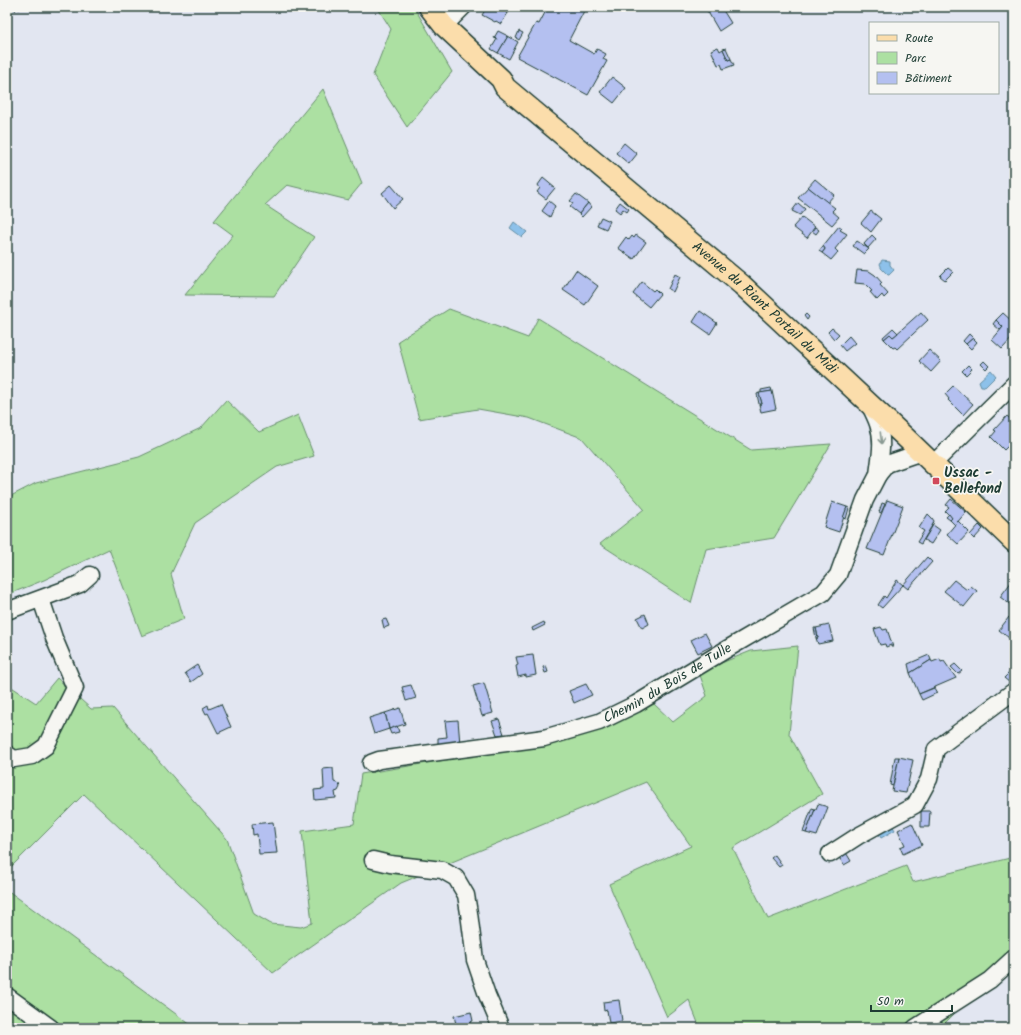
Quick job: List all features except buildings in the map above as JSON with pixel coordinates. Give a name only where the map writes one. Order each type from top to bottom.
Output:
[{"type":"main road","name":"Avenue du Riant Portail du Midi","points":[[429,7],[444,26],[501,78],[504,87],[742,285],[869,403],[1014,542]]},
{"type":"street","points":[[444,26],[463,7]]},
{"type":"street","points":[[926,457],[1014,384]]},
{"type":"street","name":"Chemin du Bois de Tulle","points":[[869,403],[878,423],[880,433],[881,451],[878,475]]},
{"type":"street","name":"Chemin du Bois de Tulle","points":[[371,763],[379,760],[544,738],[599,722],[636,704],[823,593],[838,575],[865,500],[878,475],[887,464],[913,455],[926,457]]},
{"type":"street","points":[[7,611],[80,584],[90,575]]},
{"type":"street","points":[[7,754],[14,759],[32,756],[46,746],[75,688],[54,638],[41,599]]},
{"type":"street","points":[[830,854],[858,836],[915,806],[929,779],[936,749],[1014,690]]},
{"type":"street","points":[[373,860],[390,864],[442,870],[456,878],[466,895],[475,960],[487,995],[501,1028]]},
{"type":"street","points":[[915,1028],[990,980],[1014,958]]},
{"type":"street","points":[[7,996],[51,1028]]},
{"type":"path","points":[[7,12],[26,7]]},
{"type":"green space","points":[[377,7],[414,7],[452,72],[407,127],[373,75],[391,29]]},
{"type":"green space","points":[[323,89],[362,183],[348,200],[287,185],[265,205],[314,237],[274,296],[185,295],[233,235],[214,221]]},
{"type":"green space","points":[[449,309],[528,338],[538,318],[751,450],[831,444],[774,538],[706,549],[691,603],[600,544],[644,509],[582,438],[529,418],[478,409],[419,419],[398,341]]},
{"type":"green space","points":[[226,400],[259,432],[298,415],[314,456],[277,467],[195,523],[171,574],[184,619],[142,636],[109,549],[44,580],[7,595],[7,498],[36,483],[139,457],[201,428]]},
{"type":"green space","points":[[798,646],[789,734],[822,794],[733,848],[768,919],[906,866],[913,882],[1014,857],[1014,954],[940,1028],[700,1028],[689,1000],[667,1017],[609,884],[691,846],[646,782],[401,883],[273,973],[84,794],[7,871],[7,684],[36,703],[57,678],[91,709],[113,708],[227,839],[254,914],[271,924],[301,927],[312,923],[302,831],[354,824],[361,774],[554,742],[654,704],[673,722],[707,696],[699,672],[751,651]]},
{"type":"green space","points":[[7,890],[195,1028],[7,1028]]},
{"type":"water","points":[[514,222],[527,232],[522,237],[510,228]]},
{"type":"water","points":[[882,260],[890,261],[890,265],[894,270],[889,275],[881,268],[880,264]]},
{"type":"water","points":[[991,370],[996,376],[985,387],[981,386],[979,381]]},
{"type":"water","points":[[892,825],[895,830],[881,838],[878,832]]},
{"type":"place","name":"Ussac - Bellefond","points":[[936,481]]}]
